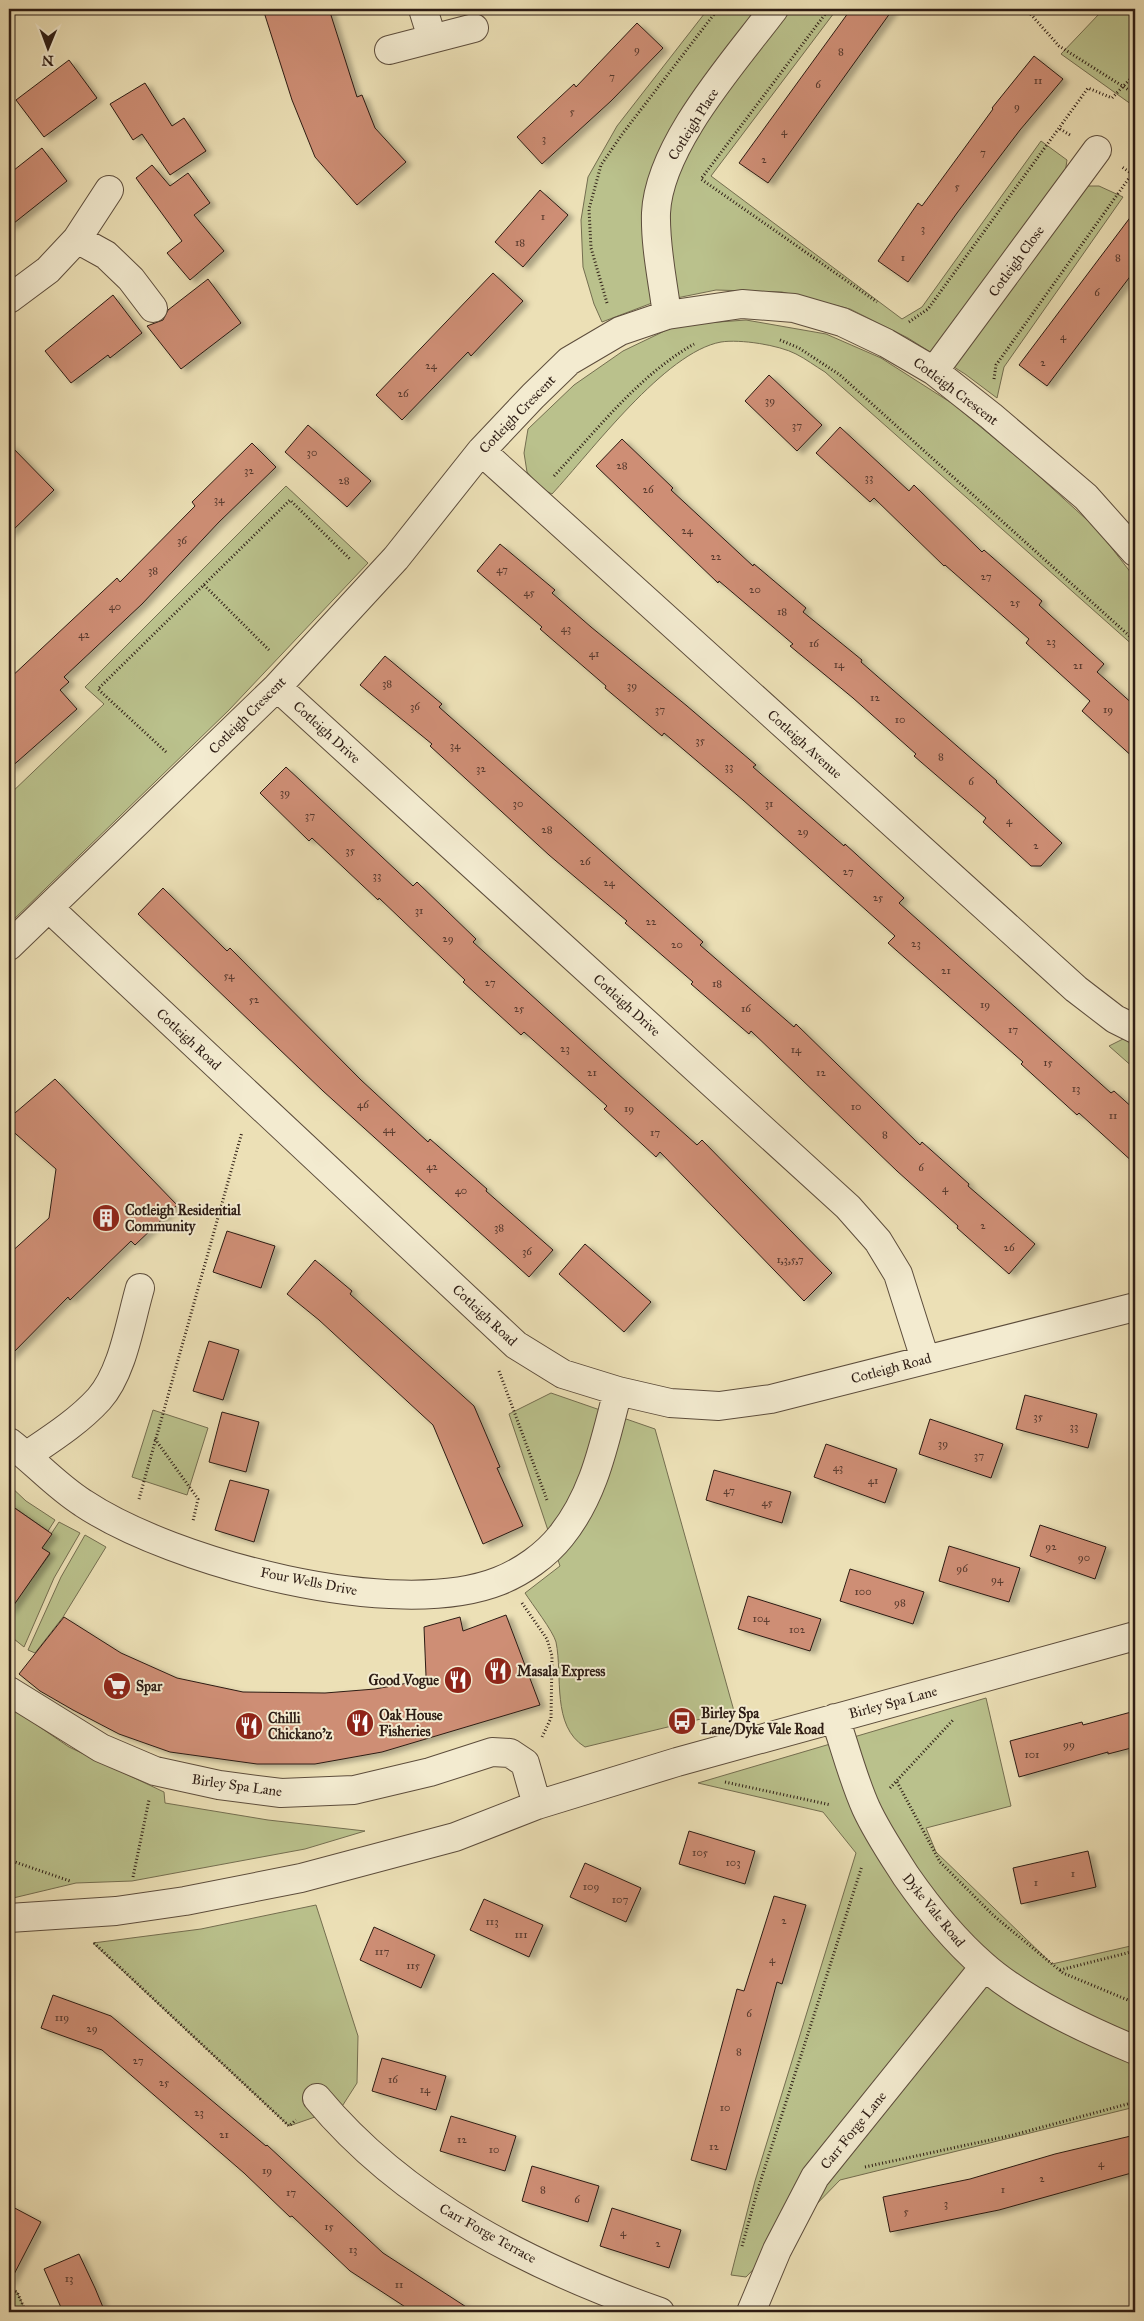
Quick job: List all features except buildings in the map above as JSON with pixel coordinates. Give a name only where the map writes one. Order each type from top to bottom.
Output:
[{"type":"street","points":[[423,9],[432,38]]},
{"type":"street","name":"Cotleigh Place","points":[[667,315],[656,213],[664,174],[698,112],[774,9]]},
{"type":"street","points":[[389,50],[474,28]]},
{"type":"street","name":"Cotleigh Close","points":[[934,372],[1097,150]]},
{"type":"street","points":[[9,299],[48,270],[77,239],[109,190]]},
{"type":"street","points":[[77,239],[106,255],[131,279],[153,308]]},
{"type":"street","name":"Cotleigh Crescent","points":[[9,946],[284,679],[396,558],[481,451],[533,396],[570,361],[620,331],[667,315],[742,304],[794,308],[842,322],[871,336],[934,372],[991,416],[1086,497],[1135,552]]},
{"type":"street","name":"Cotleigh Avenue","points":[[481,451],[1076,990],[1115,1019],[1135,1029]]},
{"type":"street","name":"Cotleigh Drive","points":[[284,679],[848,1207],[878,1241],[898,1274],[925,1359]]},
{"type":"street","name":"Cotleigh Road","points":[[50,908],[516,1345],[563,1374],[618,1392],[670,1403],[719,1406],[771,1399],[1135,1307]]},
{"type":"street","points":[[17,1449],[71,1425],[100,1398],[118,1365],[140,1288]]},
{"type":"street","name":"Four Wells Drive","points":[[17,1449],[83,1503],[131,1528],[184,1551],[280,1578],[343,1590],[396,1594],[454,1591],[505,1578],[534,1562],[560,1538],[582,1507],[597,1473],[618,1392]]},
{"type":"street","name":"Birley Spa Lane","points":[[9,1918],[116,1911],[185,1901],[301,1878],[455,1837],[537,1805],[677,1762],[1135,1636]]},
{"type":"street","name":"Birley Spa Lane","points":[[9,1691],[101,1748],[155,1772],[219,1786],[290,1793],[354,1790],[430,1772],[492,1752],[510,1754]]},
{"type":"street","name":"Dyke Vale Road","points":[[835,1718],[871,1816],[888,1849],[922,1899],[950,1934],[984,1967],[1033,2000],[1100,2035],[1135,2050]]},
{"type":"street","points":[[510,1754],[525,1763],[537,1805]]},
{"type":"street","name":"Carr Forge Lane","points":[[751,2312],[778,2250],[815,2177],[984,1967]]},
{"type":"street","name":"Carr Forge Terrace","points":[[317,2098],[342,2128],[399,2179],[464,2223],[541,2263],[623,2299],[660,2312]]},
{"type":"path","points":[[620,331],[608,306],[591,248],[589,209],[602,165],[622,133],[718,9]]},
{"type":"path","points":[[829,9],[701,179],[883,306]]},
{"type":"path","points":[[1026,9],[1059,46],[1135,94]]},
{"type":"path","points":[[871,336],[907,323],[928,309],[1088,88],[1112,98],[1135,74]]},
{"type":"path","points":[[991,416],[996,365],[1132,174],[1097,150],[1060,129]]},
{"type":"path","points":[[774,338],[799,348],[840,376],[1135,642]]},
{"type":"path","points":[[533,499],[646,377],[673,356],[701,340]]},
{"type":"path","points":[[189,773],[98,689],[290,500],[374,582]]},
{"type":"path","points":[[204,585],[284,679]]},
{"type":"path","points":[[131,1528],[154,1439],[252,1098]]},
{"type":"path","points":[[516,1345],[498,1372],[534,1461],[560,1538]]},
{"type":"path","points":[[154,1439],[198,1499],[184,1551]]},
{"type":"path","points":[[505,1578],[547,1639],[552,1656],[551,1718],[542,1736],[532,1748],[510,1754]]},
{"type":"path","points":[[740,2255],[871,1816],[897,1782],[956,1718]]},
{"type":"path","points":[[677,1762],[726,1782],[871,1816]]},
{"type":"path","points":[[132,1880],[155,1772]]},
{"type":"path","points":[[897,1782],[940,1862],[994,1916],[1059,1970],[1135,2003]]},
{"type":"path","points":[[9,1860],[76,1883]]},
{"type":"path","points":[[94,1943],[289,2126],[317,2098]]},
{"type":"path","points":[[1059,1970],[1135,1951]]},
{"type":"path","points":[[862,2167],[1013,2135],[1135,2102]]},
{"type":"path","points":[[9,2288],[17,2292],[26,2312]]},
{"type":"green space","points":[[708,9],[837,9],[711,176],[902,319],[922,307],[1041,141],[1067,160],[1065,173],[1081,186],[1099,186],[1123,197],[1004,367],[997,398],[965,374],[908,338],[850,309],[782,292],[716,290],[652,303],[602,322],[594,304],[583,267],[581,220],[588,177],[617,126]]},
{"type":"green space","points":[[1102,9],[1135,9],[1135,107],[1061,54]]},
{"type":"green space","points":[[746,320],[826,334],[881,358],[953,404],[1030,468],[1097,529],[1135,578],[1135,647],[825,372],[800,356],[770,345],[749,342],[721,342],[699,350],[676,364],[630,406],[552,494],[542,489],[527,472],[524,453],[528,429],[574,385],[623,351],[677,325]]},
{"type":"green space","points":[[286,486],[368,563],[229,710],[9,924],[9,824],[13,819],[9,815],[9,795],[104,704],[85,687]]},
{"type":"green space","points":[[1123,1039],[1135,1043],[1135,1069],[1109,1046]]},
{"type":"green space","points":[[551,1393],[655,1429],[734,1711],[585,1747],[574,1738],[567,1727],[560,1699],[556,1642],[525,1593],[560,1566],[509,1414]]},
{"type":"green space","points":[[153,1410],[208,1428],[187,1495],[132,1477]]},
{"type":"green space","points":[[9,1485],[26,1501],[55,1520],[48,1531],[9,1504]]},
{"type":"green space","points":[[59,1522],[80,1533],[54,1578],[24,1647],[9,1635],[9,1603],[13,1605],[50,1554],[42,1548]]},
{"type":"green space","points":[[85,1535],[106,1547],[63,1617],[35,1653],[28,1650],[61,1577]]},
{"type":"green space","points":[[986,1698],[1011,1806],[926,1828],[936,1852],[1052,1964],[1135,1945],[1135,2107],[840,2180],[746,2277],[731,2275],[755,2181],[856,1853],[823,1812],[698,1783]]},
{"type":"green space","points":[[9,1706],[69,1747],[164,1792],[165,1803],[268,1820],[365,1831],[305,1849],[132,1881],[76,1883],[9,1899]]},
{"type":"green space","points":[[316,1905],[358,2036],[357,2083],[341,2108],[289,2126],[93,1943],[201,1929]]},
{"type":"green space","points":[[9,2288],[17,2292],[26,2312],[9,2312]]},
{"type":"place","name":"Cotleigh Residential Community","points":[[106,1218]]},
{"type":"place","name":"Masala Express","points":[[498,1671]]},
{"type":"place","name":"Good Vogue","points":[[458,1680]]},
{"type":"place","name":"Spar","points":[[117,1686]]},
{"type":"place","name":"Birley Spa Lane/Dyke Vale Road","points":[[682,1721]]},
{"type":"place","name":"Oak House Fisheries","points":[[360,1723]]},
{"type":"place","name":"Chilli Chickano'z","points":[[249,1726]]}]
